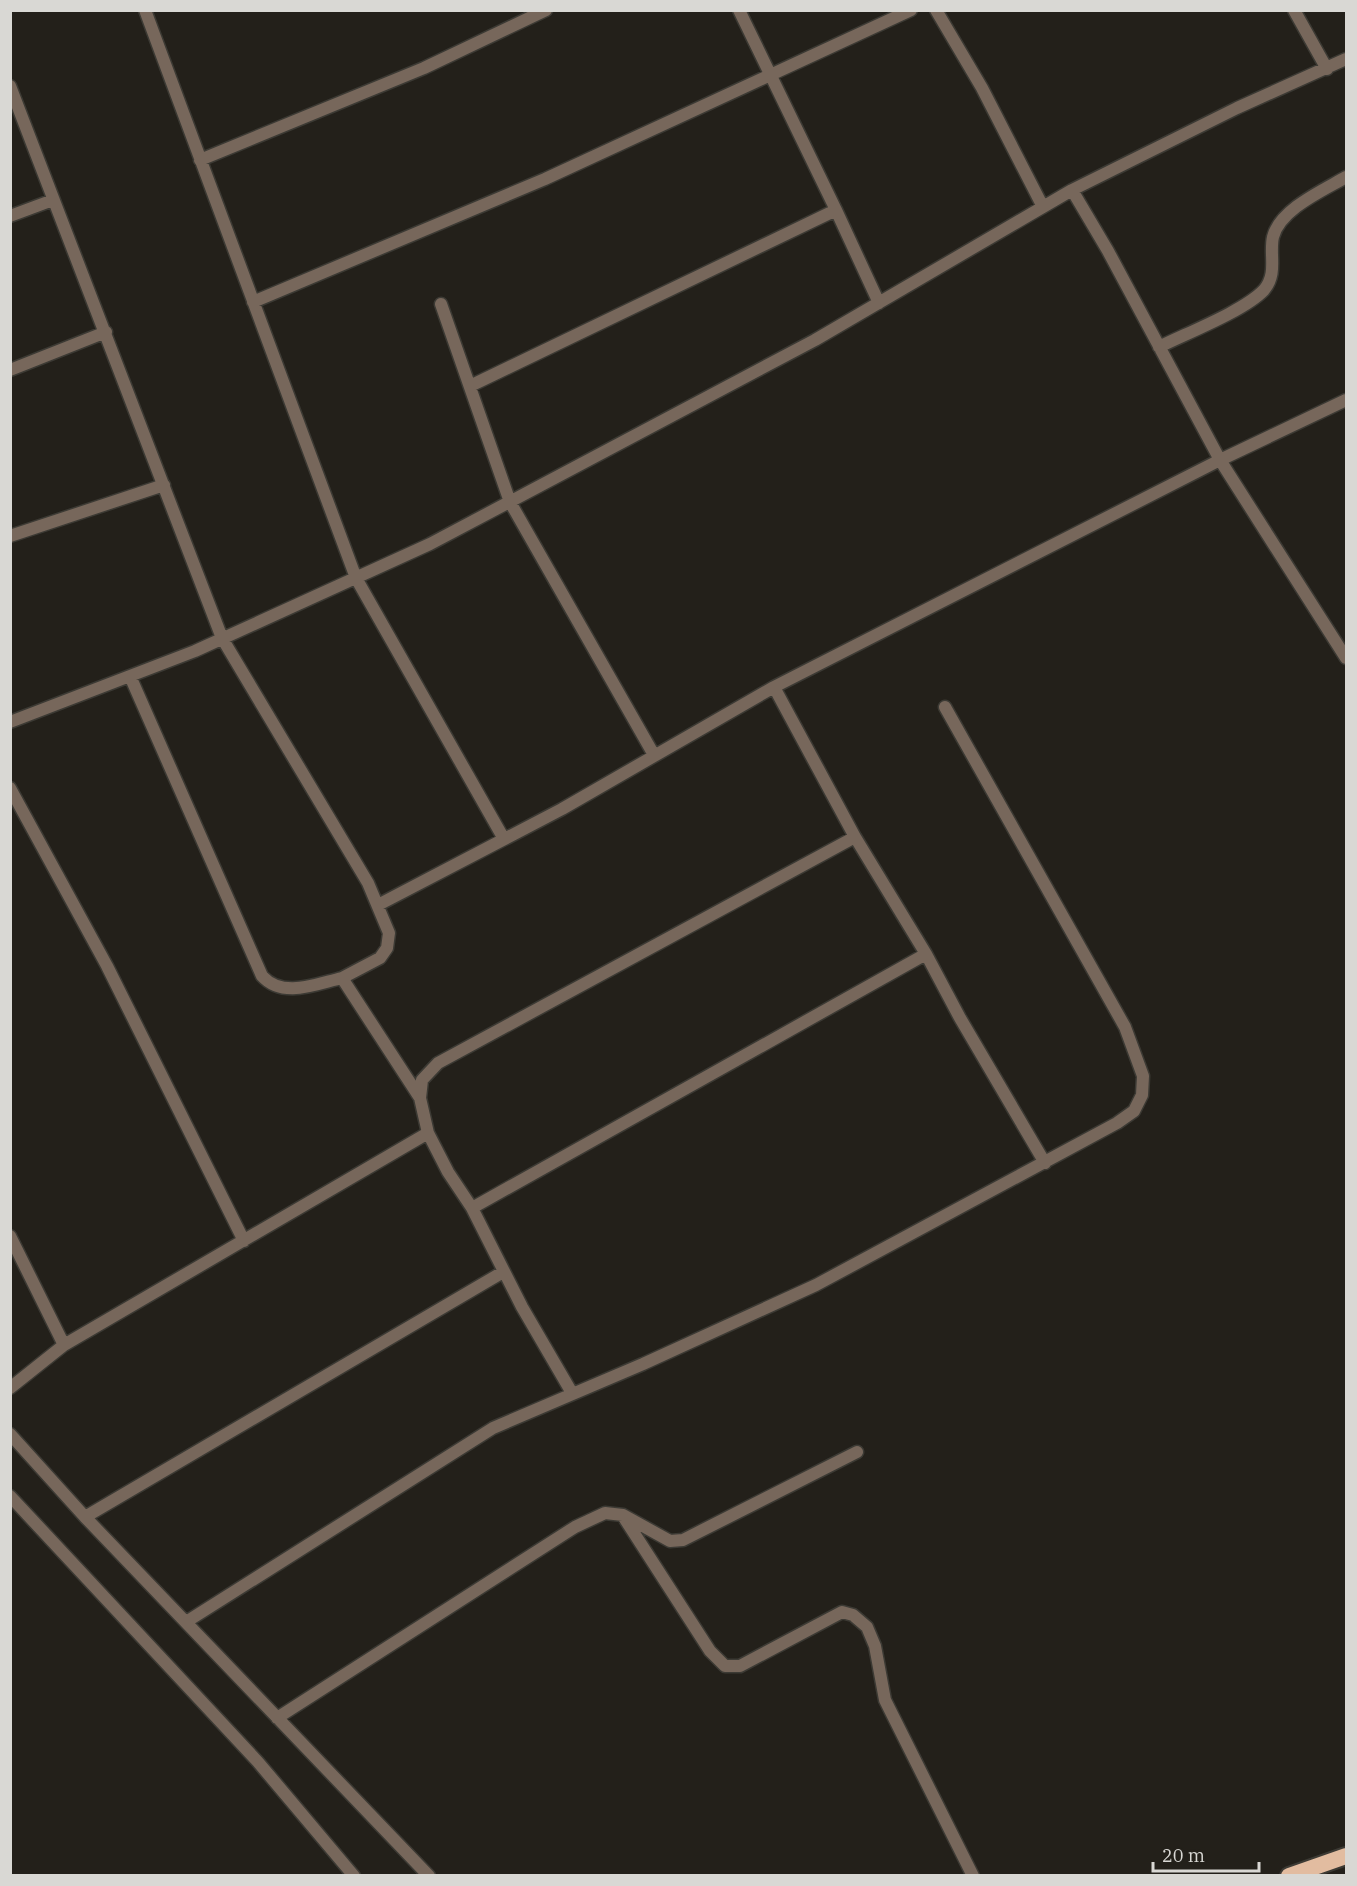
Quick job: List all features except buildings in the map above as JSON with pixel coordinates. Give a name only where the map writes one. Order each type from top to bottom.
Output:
[{"type":"highway","points":[[1289,1875],[1347,1856]]},
{"type":"street","points":[[145,10],[356,578],[504,839]]},
{"type":"street","points":[[200,160],[424,68],[546,10]]},
{"type":"street","points":[[739,10],[820,174],[879,303]]},
{"type":"street","points":[[253,302],[545,179],[911,10]]},
{"type":"street","points":[[936,10],[982,88],[1043,207]]},
{"type":"street","points":[[1294,10],[1327,69]]},
{"type":"street","points":[[10,722],[195,651],[430,544],[815,340],[1072,190],[1237,108],[1347,59]]},
{"type":"street","points":[[10,86],[222,638],[340,836],[378,905],[389,933],[387,948],[380,958],[342,978],[290,989],[279,988],[262,976],[130,676]]},
{"type":"street","points":[[1159,347],[1251,302],[1265,289],[1271,278],[1273,237],[1281,222],[1294,208],[1347,177]]},
{"type":"street","points":[[1072,190],[1108,251],[1220,460],[1347,658]]},
{"type":"street","points":[[10,216],[53,200]]},
{"type":"street","points":[[470,386],[836,210]]},
{"type":"street","points":[[441,304],[510,502],[654,755]]},
{"type":"street","points":[[10,370],[106,332]]},
{"type":"street","points":[[378,905],[562,809],[774,687],[1220,460],[1347,400]]},
{"type":"street","points":[[10,536],[164,485]]},
{"type":"street","points":[[774,687],[855,837],[926,954],[960,1018],[1045,1163]]},
{"type":"street","points":[[186,1622],[493,1428],[643,1364],[816,1285],[1045,1163],[1134,1111],[1142,1095],[1143,1076],[1125,1027],[945,707]]},
{"type":"street","points":[[10,788],[107,966],[244,1241]]},
{"type":"street","points":[[420,1098],[423,1080],[438,1063],[855,837]]},
{"type":"street","points":[[472,1208],[926,954]]},
{"type":"street","points":[[342,978],[420,1098],[428,1133],[448,1172],[472,1208],[503,1272],[572,1393]]},
{"type":"street","points":[[10,1388],[64,1345],[428,1133]]},
{"type":"street","points":[[10,1236],[64,1345]]},
{"type":"street","points":[[86,1517],[503,1272]]},
{"type":"street","points":[[10,1434],[86,1517],[429,1875]]},
{"type":"street","points":[[277,1718],[575,1527],[605,1513],[623,1515],[670,1541],[683,1540],[857,1452]]},
{"type":"street","points":[[10,1496],[258,1762],[354,1875]]},
{"type":"street","points":[[623,1515],[710,1651],[724,1666],[740,1666],[842,1612],[853,1615],[867,1627],[875,1647],[885,1700],[973,1875]]}]
